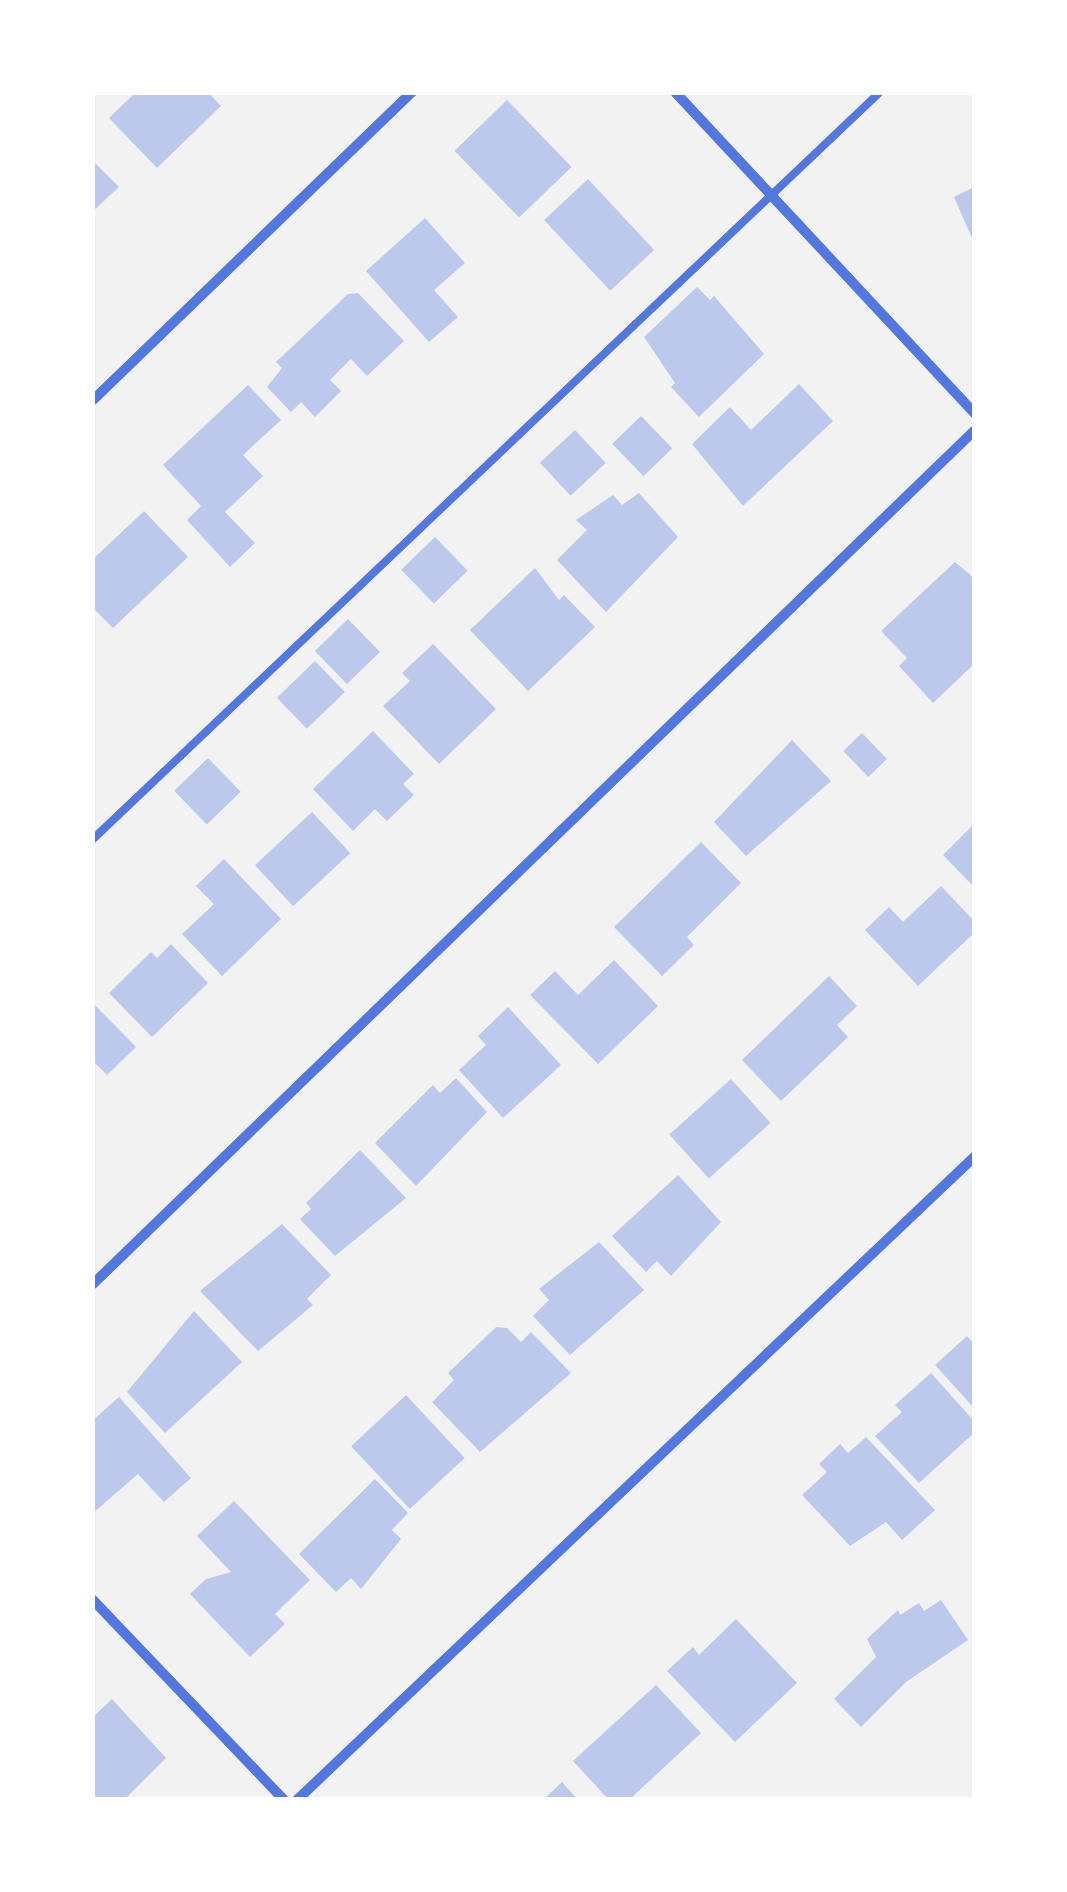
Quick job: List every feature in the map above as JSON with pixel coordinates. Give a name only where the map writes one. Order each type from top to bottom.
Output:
[{"type":"street","points":[[92,400],[412,92]]},
{"type":"street","points":[[674,92],[772,192],[974,413]]},
{"type":"street","points":[[92,1285],[974,431]]},
{"type":"street","points":[[297,1800],[974,1157]]},
{"type":"street","points":[[92,1599],[284,1800]]},
{"type":"lane","points":[[92,840],[880,92]]},
{"type":"building","points":[[136,92],[208,92],[221,106],[157,168],[109,118]]},
{"type":"building","points":[[507,100],[572,167],[519,218],[454,151]]},
{"type":"building","points":[[92,160],[119,187],[92,212]]},
{"type":"building","points":[[588,179],[654,250],[610,291],[544,220]]},
{"type":"building","points":[[974,187],[974,243],[954,197]]},
{"type":"building","points":[[425,218],[465,263],[434,290],[458,317],[429,342],[366,271]]},
{"type":"building","points":[[697,287],[710,300],[714,296],[764,354],[699,417],[671,387],[675,383],[644,337]]},
{"type":"building","points":[[358,293],[404,341],[367,376],[351,359],[330,380],[341,391],[315,417],[301,402],[291,412],[267,387],[282,368],[276,362],[348,294]]},
{"type":"building","points":[[799,384],[833,421],[743,506],[692,444],[730,407],[751,430]]},
{"type":"building","points":[[248,385],[281,420],[243,455],[263,476],[225,512],[255,543],[230,567],[187,520],[201,506],[163,465]]},
{"type":"building","points":[[641,416],[672,448],[643,476],[612,444]]},
{"type":"building","points":[[575,430],[606,463],[571,496],[540,463]]},
{"type":"building","points":[[639,493],[678,537],[606,612],[557,560],[587,530],[576,520],[613,495],[622,505]]},
{"type":"building","points":[[144,511],[188,557],[113,628],[92,607],[92,560]]},
{"type":"building","points":[[435,537],[468,571],[434,603],[401,570]]},
{"type":"building","points":[[955,562],[974,578],[974,664],[933,703],[899,666],[907,658],[881,631]]},
{"type":"building","points":[[535,568],[559,600],[564,595],[595,627],[528,691],[470,630]]},
{"type":"building","points":[[348,619],[380,652],[347,684],[315,651]]},
{"type":"building","points":[[433,644],[496,709],[439,764],[383,706],[410,681],[402,673]]},
{"type":"building","points":[[315,661],[345,692],[307,729],[277,698]]},
{"type":"building","points":[[373,731],[414,774],[403,784],[414,795],[387,821],[375,809],[353,831],[313,789]]},
{"type":"building","points":[[862,733],[887,759],[868,777],[843,751]]},
{"type":"building","points":[[792,740],[831,781],[746,856],[714,822]]},
{"type":"building","points":[[208,758],[241,792],[207,824],[174,791]]},
{"type":"building","points":[[312,812],[350,853],[293,906],[255,865]]},
{"type":"building","points":[[974,824],[974,887],[943,855]]},
{"type":"building","points":[[701,842],[741,883],[687,937],[694,945],[662,976],[614,927]]},
{"type":"building","points":[[224,859],[281,919],[222,976],[182,934],[214,904],[196,886]]},
{"type":"building","points":[[941,886],[974,921],[974,933],[918,986],[865,930],[889,907],[903,922]]},
{"type":"building","points":[[171,944],[208,983],[152,1037],[109,993],[151,952],[157,958]]},
{"type":"building","points":[[614,960],[658,1006],[598,1064],[530,995],[555,971],[578,995]]},
{"type":"building","points":[[829,976],[857,1006],[837,1025],[848,1037],[781,1101],[742,1060]]},
{"type":"building","points":[[92,1002],[136,1047],[107,1075],[92,1060]]},
{"type":"building","points":[[508,1007],[561,1065],[503,1118],[459,1070],[486,1045],[478,1036]]},
{"type":"building","points":[[456,1078],[487,1112],[416,1186],[375,1143],[433,1085],[440,1093]]},
{"type":"building","points":[[731,1079],[770,1123],[709,1178],[669,1135]]},
{"type":"building","points":[[360,1150],[406,1198],[335,1256],[300,1219],[311,1209],[306,1203]]},
{"type":"building","points":[[678,1175],[721,1222],[671,1276],[657,1261],[646,1272],[612,1236]]},
{"type":"building","points":[[282,1224],[331,1275],[307,1299],[313,1305],[258,1351],[200,1291]]},
{"type":"building","points":[[599,1242],[644,1290],[570,1355],[533,1316],[549,1300],[539,1289]]},
{"type":"building","points":[[194,1311],[242,1362],[165,1433],[127,1392]]},
{"type":"building","points":[[496,1327],[507,1328],[521,1342],[531,1332],[571,1373],[480,1452],[432,1402],[454,1380],[448,1373]]},
{"type":"building","points":[[967,1336],[974,1344],[974,1408],[935,1365]]},
{"type":"building","points":[[931,1373],[974,1421],[974,1433],[919,1483],[875,1436],[902,1412],[895,1405]]},
{"type":"building","points":[[406,1395],[465,1458],[410,1509],[351,1446]]},
{"type":"building","points":[[119,1397],[191,1478],[164,1502],[138,1474],[92,1514],[92,1421]]},
{"type":"building","points":[[866,1437],[935,1510],[902,1540],[886,1522],[850,1546],[802,1495],[827,1472],[819,1464],[840,1444],[848,1453]]},
{"type":"building","points":[[375,1479],[408,1513],[392,1530],[401,1539],[361,1589],[351,1578],[336,1592],[299,1554]]},
{"type":"building","points":[[234,1501],[310,1580],[275,1614],[285,1624],[250,1657],[190,1594],[206,1579],[231,1572],[197,1536]]},
{"type":"building","points":[[941,1600],[968,1640],[906,1682],[861,1727],[834,1699],[876,1657],[867,1639],[898,1610],[900,1615],[919,1603],[924,1611]]},
{"type":"building","points":[[736,1619],[797,1683],[735,1742],[667,1671],[693,1647],[699,1655]]},
{"type":"building","points":[[656,1685],[701,1733],[629,1800],[609,1800],[573,1761]]},
{"type":"building","points":[[112,1699],[166,1758],[124,1800],[92,1800],[92,1718]]},
{"type":"building","points":[[562,1782],[578,1800],[543,1800]]}]
